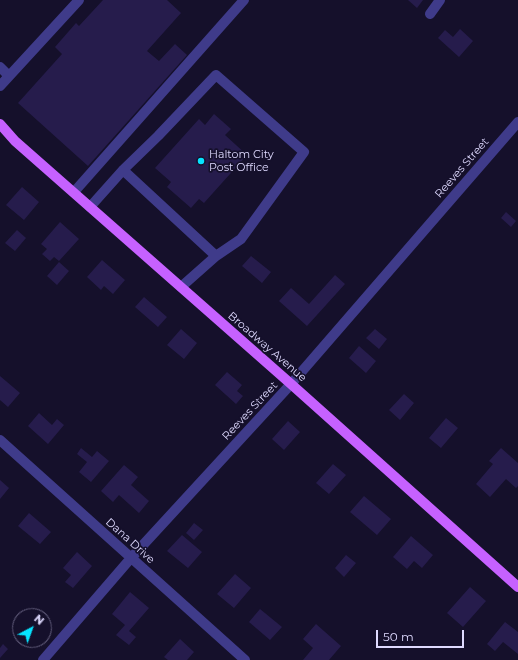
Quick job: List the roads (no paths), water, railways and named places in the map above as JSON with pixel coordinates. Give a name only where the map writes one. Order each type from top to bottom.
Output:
[{"type":"main road","name":"Broadway Avenue","points":[[0,124],[15,141],[291,384],[518,587]]},
{"type":"street","points":[[0,86],[79,0]]},
{"type":"street","points":[[74,192],[244,0]]},
{"type":"street","points":[[430,14],[440,0]]},
{"type":"street","points":[[0,67],[10,76]]},
{"type":"street","points":[[90,207],[122,170],[158,136],[216,75],[304,152],[241,238],[216,256],[181,287]]},
{"type":"street","name":"Reeves Street","points":[[43,660],[131,558],[291,384],[518,122]]},
{"type":"street","points":[[122,170],[216,256]]},
{"type":"street","name":"Dana Drive","points":[[0,440],[245,660]]},
{"type":"place","name":"Haltom City Post Office","points":[[201,161]]}]
